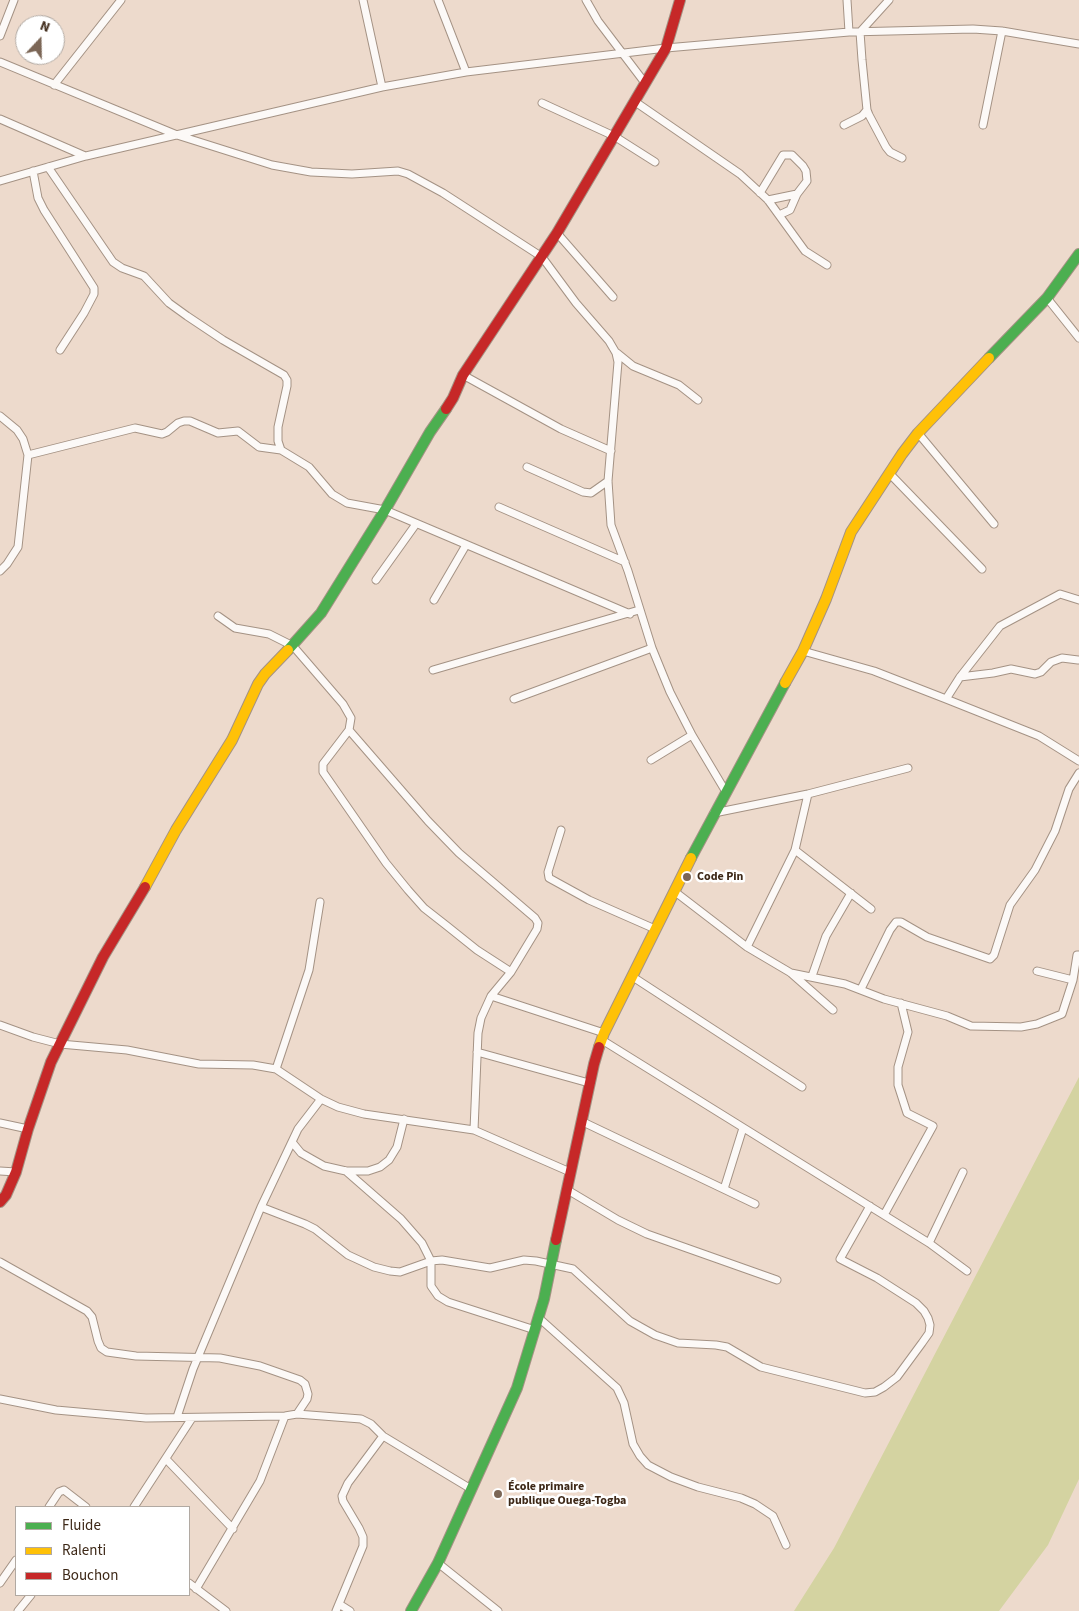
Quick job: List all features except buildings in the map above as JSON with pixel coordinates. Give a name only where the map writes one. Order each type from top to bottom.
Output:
[{"type":"street","points":[[0,36],[14,0]]},
{"type":"street","points":[[54,85],[122,0]]},
{"type":"street","points":[[363,0],[382,87]]},
{"type":"street","points":[[438,0],[466,72]]},
{"type":"street","points":[[586,0],[621,54],[645,83]]},
{"type":"street","points":[[0,1202],[6,1195],[16,1172],[28,1128],[51,1062],[103,958],[155,872],[176,830],[232,740],[258,684],[321,614],[430,432],[453,398],[463,375],[557,233],[666,48],[680,0]]},
{"type":"street","points":[[847,0],[849,32]]},
{"type":"street","points":[[889,0],[860,32],[867,110],[886,147],[890,152],[902,158]]},
{"type":"street","points":[[0,180],[86,156],[382,87],[466,72],[666,48],[849,32],[940,29],[1002,31],[1079,44]]},
{"type":"street","points":[[983,125],[1002,31]]},
{"type":"street","points":[[0,62],[177,135],[272,165],[311,172],[352,174],[398,171],[443,193],[542,257],[576,303],[609,341],[616,353],[618,362],[608,481],[611,525],[652,648],[670,692],[692,736],[726,792]]},
{"type":"street","points":[[634,101],[740,174],[768,200],[805,251],[827,265]]},
{"type":"street","points":[[542,103],[614,136],[655,162]]},
{"type":"street","points":[[844,126],[862,116],[867,110]]},
{"type":"street","points":[[0,119],[86,156]]},
{"type":"street","points":[[760,193],[780,157],[787,154],[798,160],[808,176],[804,187],[797,194],[790,210],[778,215]]},
{"type":"street","points":[[48,167],[113,262],[122,268],[144,276],[169,303],[187,316],[222,340],[284,375],[287,380],[287,386],[278,427],[278,441],[281,450]]},
{"type":"street","points":[[33,171],[38,198],[44,210],[94,288],[94,294],[84,313],[60,350]]},
{"type":"street","points":[[768,200],[797,194]]},
{"type":"street","points":[[557,233],[613,297]]},
{"type":"street","points":[[411,1611],[438,1564],[518,1388],[539,1318],[589,1083],[603,1037],[674,891],[714,813],[803,651],[826,599],[851,532],[918,433],[1047,298],[1079,254]]},
{"type":"street","points":[[1047,298],[1079,338]]},
{"type":"street","points":[[616,353],[633,366],[679,385],[698,400]]},
{"type":"street","points":[[463,375],[561,429],[611,451]]},
{"type":"street","points":[[0,416],[20,434],[28,455],[18,547],[0,572]]},
{"type":"street","points":[[28,455],[135,428],[162,434],[184,421],[190,421],[218,433],[238,431],[259,447],[281,450],[309,466],[339,499],[357,505],[385,510],[630,614]]},
{"type":"street","points":[[918,433],[994,524]]},
{"type":"street","points":[[527,467],[583,492],[590,493],[608,481]]},
{"type":"street","points":[[890,474],[982,569]]},
{"type":"street","points":[[499,507],[624,562]]},
{"type":"street","points":[[376,580],[416,524]]},
{"type":"street","points":[[434,600],[466,545]]},
{"type":"street","points":[[946,699],[960,677],[1000,626],[1060,594],[1079,600]]},
{"type":"street","points":[[433,670],[640,610]]},
{"type":"street","points":[[218,616],[235,628],[269,634],[293,646],[349,713],[350,730],[323,764],[323,772],[386,863],[424,908],[477,950],[511,972]]},
{"type":"street","points":[[514,699],[652,648]]},
{"type":"street","points":[[803,651],[874,672],[1039,736],[1079,761]]},
{"type":"street","points":[[960,677],[994,673],[1011,668],[1035,674],[1041,672],[1051,662],[1062,658],[1078,660]]},
{"type":"street","points":[[350,730],[459,854],[535,918],[538,923],[537,929],[511,972],[485,1006],[481,1018],[478,1033],[474,1130]]},
{"type":"street","points":[[651,760],[692,736]]},
{"type":"street","points":[[714,813],[808,794],[908,768]]},
{"type":"street","points":[[861,988],[890,930],[896,922],[901,922],[927,937],[990,959],[994,955],[1010,905],[1035,870],[1055,831],[1069,789],[1079,773]]},
{"type":"street","points":[[747,947],[795,850],[808,794]]},
{"type":"street","points":[[561,830],[550,865],[549,878],[589,900],[655,930]]},
{"type":"street","points":[[795,850],[871,909]]},
{"type":"street","points":[[674,891],[747,947],[791,973],[833,1010]]},
{"type":"street","points":[[812,976],[826,936],[851,893]]},
{"type":"street","points":[[276,1069],[309,970],[320,902]]},
{"type":"street","points":[[791,973],[861,988],[884,999],[947,1016],[971,1026],[1021,1027],[1037,1024],[1062,1014],[1073,980],[1077,955],[1079,955]]},
{"type":"street","points":[[1037,971],[1073,980]]},
{"type":"street","points":[[633,977],[802,1087]]},
{"type":"street","points":[[492,996],[603,1037],[742,1128],[929,1243],[967,1271]]},
{"type":"street","points":[[884,1215],[933,1126],[907,1114],[898,1085],[898,1067],[908,1032],[901,1004]]},
{"type":"street","points":[[0,1025],[60,1044],[113,1048],[199,1064],[253,1065],[276,1069],[321,1099],[350,1111],[474,1130],[570,1172]]},
{"type":"street","points":[[477,1052],[589,1083]]},
{"type":"street","points":[[177,1417],[198,1356],[260,1207],[298,1129],[321,1099]]},
{"type":"street","points":[[292,1142],[301,1153],[313,1161],[334,1170],[368,1170],[380,1167],[389,1160],[397,1147],[404,1120]]},
{"type":"street","points":[[581,1121],[755,1204]]},
{"type":"street","points":[[0,1123],[28,1128]]},
{"type":"street","points":[[724,1189],[742,1128]]},
{"type":"street","points":[[0,1171],[16,1172]]},
{"type":"street","points":[[346,1171],[401,1220],[422,1243],[431,1261],[431,1286],[433,1292],[448,1302],[535,1330]]},
{"type":"street","points":[[929,1243],[963,1172]]},
{"type":"street","points":[[566,1189],[639,1231],[777,1280]]},
{"type":"street","points":[[260,1207],[310,1226],[348,1255],[374,1267],[400,1272],[431,1261],[442,1260],[490,1268],[524,1260],[573,1269],[630,1321],[655,1335],[678,1343],[727,1347],[761,1367],[864,1393],[875,1392],[884,1388],[897,1377],[922,1344],[930,1325],[924,1311],[916,1304],[877,1278],[840,1259],[870,1206]]},
{"type":"street","points":[[0,1262],[88,1311],[92,1317],[101,1348],[107,1352],[136,1356],[198,1356],[238,1361],[287,1374],[300,1380],[305,1384],[308,1394],[307,1399],[297,1414]]},
{"type":"street","points":[[539,1318],[617,1388],[624,1403],[633,1444],[648,1465],[671,1477],[698,1487],[742,1498],[755,1504],[773,1516],[786,1545]]},
{"type":"street","points":[[0,1399],[56,1410],[130,1417],[192,1418],[285,1416],[297,1414],[361,1419],[371,1424],[383,1436],[471,1489]]},
{"type":"street","points":[[196,1588],[260,1481],[285,1416]]},
{"type":"street","points":[[135,1506],[192,1418]]},
{"type":"street","points":[[350,1611],[338,1607],[363,1546],[359,1528],[342,1496],[348,1483],[383,1436]]},
{"type":"street","points":[[166,1459],[233,1529]]},
{"type":"street","points":[[50,1506],[59,1492],[64,1490],[85,1506]]},
{"type":"street","points":[[0,1583],[15,1561]]},
{"type":"street","points":[[438,1564],[498,1611]]},
{"type":"street","points":[[190,1584],[226,1611]]},
{"type":"street","points":[[18,1611],[30,1596]]},
{"type":"green space","points":[[1079,1077],[1079,1479],[1048,1545],[999,1611],[794,1611],[834,1548]]},
{"type":"traffic: fast","points":[[989,358],[1047,298],[1079,254]]},
{"type":"traffic: fast","points":[[288,650],[321,613],[385,510],[430,432],[446,409]]},
{"type":"traffic: fast","points":[[691,858],[785,683]]},
{"type":"traffic: fast","points":[[411,1611],[438,1563],[517,1388],[544,1299],[556,1240]]},
{"type":"traffic: slow","points":[[785,683],[803,651],[826,599],[851,532],[918,433],[989,358]]},
{"type":"traffic: slow","points":[[145,887],[176,830],[232,740],[258,684],[288,650]]},
{"type":"traffic: slow","points":[[599,1047],[604,1033],[691,858]]},
{"type":"traffic: jam","points":[[446,409],[463,375],[557,233],[666,48],[680,0]]},
{"type":"traffic: jam","points":[[0,1202],[6,1195],[16,1172],[28,1129],[51,1062],[103,957],[145,887]]},
{"type":"traffic: jam","points":[[556,1240],[599,1047]]},
{"type":"place","name":"Code Pin","points":[[687,877]]},
{"type":"place","name":"École primaire publique Ouega-Togba","points":[[498,1494]]}]
